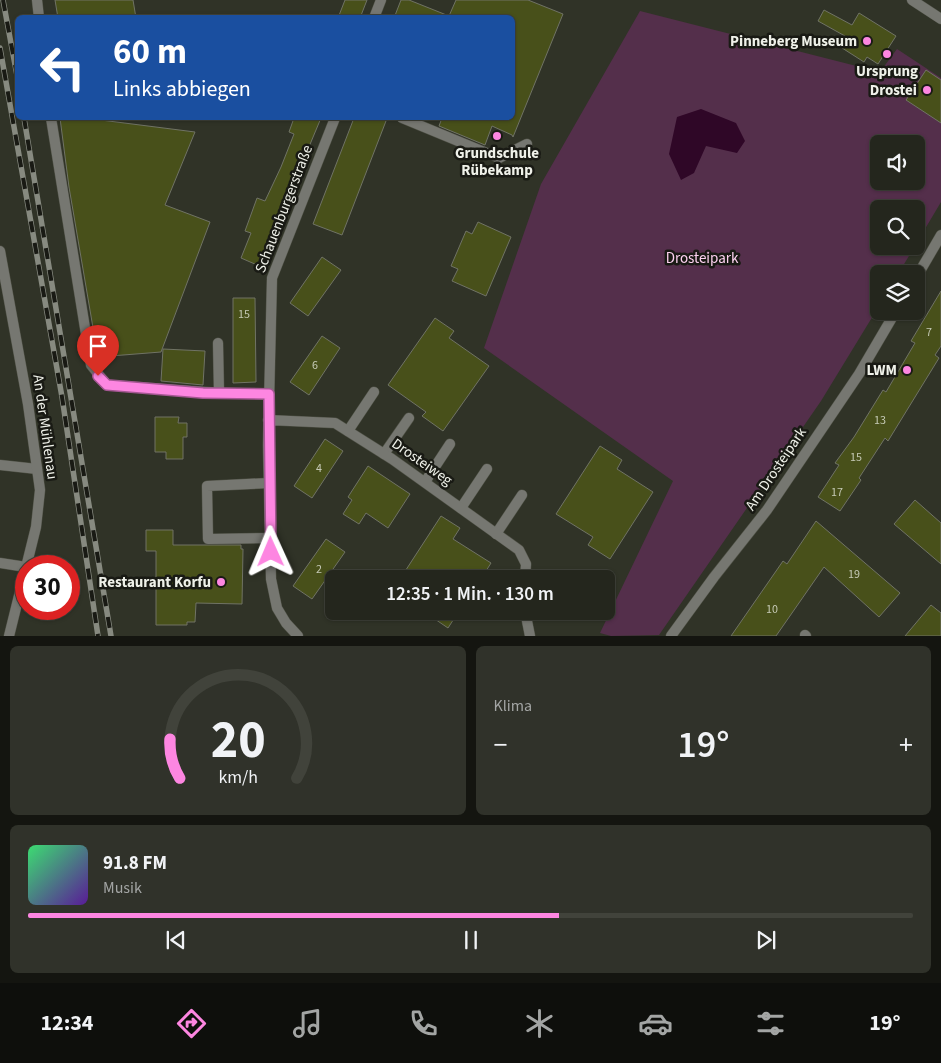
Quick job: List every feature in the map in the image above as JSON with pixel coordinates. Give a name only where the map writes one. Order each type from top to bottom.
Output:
[{"type":"street","points":[[37,0],[39,15]]},
{"type":"street","points":[[375,15],[381,0]]},
{"type":"street","points":[[912,0],[941,19]]},
{"type":"street","points":[[51,120],[91,365],[107,385],[218,393],[269,394]]},
{"type":"street","name":"Schauenburgerstraße","points":[[298,636],[281,616],[274,601],[270,538],[268,420],[272,278],[334,120]]},
{"type":"street","points":[[407,120],[499,158],[527,144]]},
{"type":"street","points":[[924,265],[941,235]]},
{"type":"street","name":"An der Mühlenau","points":[[0,251],[28,404],[40,490],[36,527],[29,555]]},
{"type":"street","name":"Am Drosteipark","points":[[671,636],[714,576],[767,510],[859,374],[891,320]]},
{"type":"street","points":[[218,343],[218,393]]},
{"type":"street","points":[[348,431],[374,392]]},
{"type":"street","points":[[384,454],[409,418]]},
{"type":"street","name":"Drosteiweg","points":[[268,420],[335,423],[425,482],[519,550],[526,564],[526,570]]},
{"type":"street","points":[[425,482],[450,444]]},
{"type":"street","points":[[0,465],[37,469]]},
{"type":"street","points":[[461,508],[487,469]]},
{"type":"street","points":[[269,484],[207,486],[207,494],[208,539],[270,538]]},
{"type":"street","points":[[496,534],[522,495]]},
{"type":"street","points":[[0,563],[15,565]]},
{"type":"street","name":"An der Mühlenau","points":[[9,636],[15,612]]},
{"type":"street","points":[[527,620],[530,636]]},
{"type":"green space","name":"Drosteipark","points":[[640,11],[880,72],[897,49],[941,78],[941,202],[925,229],[925,200],[870,200],[870,255],[910,255],[903,265],[870,265],[870,320],[821,401],[659,635],[611,636],[600,633],[606,620],[615,620],[615,602],[673,481],[484,348],[541,184]]},
{"type":"shaded area","points":[[701,109],[736,123],[745,141],[737,153],[706,146],[694,173],[681,180],[669,154],[677,117]]},
{"type":"building","points":[[55,0],[133,0],[136,15],[58,15]]},
{"type":"building","points":[[345,0],[367,0],[361,15],[339,15]]},
{"type":"building","points":[[401,0],[409,0],[446,15],[395,15]]},
{"type":"building","points":[[456,0],[528,0],[563,14],[513,137],[492,126],[485,145],[439,126],[441,120],[515,120],[515,15],[449,15]]},
{"type":"building","name":"Pinneberg Museum","points":[[824,10],[852,25],[859,13],[896,36],[878,64],[867,57],[864,62],[839,46],[845,36],[818,21]]},
{"type":"building","name":"Drostei","points":[[926,70],[941,80],[941,123],[906,100]]},
{"type":"building","points":[[60,120],[101,120],[195,132],[165,205],[210,222],[161,352],[98,357],[69,187]]},
{"type":"building","points":[[293,120],[320,120],[278,221],[282,222],[264,268],[241,258],[251,233],[245,231],[257,198],[265,201],[281,167],[294,134],[289,132]]},
{"type":"building","points":[[353,120],[386,121],[342,235],[313,224]]},
{"type":"building","points":[[478,222],[511,237],[486,296],[452,281],[458,269],[451,266],[466,231],[472,234]]},
{"type":"building","points":[[322,257],[341,270],[308,316],[290,303]]},
{"type":"building","points":[[941,291],[941,346],[935,355],[939,358],[888,441],[885,438],[859,478],[861,480],[840,511],[818,497],[839,465],[835,463],[854,437],[883,390],[886,392],[915,343],[911,341]]},
{"type":"building","points":[[233,298],[255,298],[256,382],[233,383]]},
{"type":"building","points":[[435,318],[454,331],[449,338],[489,366],[443,431],[422,416],[426,412],[388,385]]},
{"type":"building","points":[[322,336],[340,348],[309,395],[290,382]]},
{"type":"building","points":[[163,349],[205,351],[203,385],[161,381]]},
{"type":"building","points":[[155,417],[179,417],[178,423],[187,423],[187,437],[183,437],[183,459],[166,459],[166,452],[155,452]]},
{"type":"building","points":[[325,439],[343,451],[312,498],[294,486]]},
{"type":"building","points":[[600,446],[622,460],[617,469],[653,492],[610,559],[588,545],[593,537],[556,514]]},
{"type":"building","points":[[368,466],[410,494],[388,528],[366,513],[359,524],[343,514],[352,500],[348,497]]},
{"type":"building","points":[[915,500],[941,523],[941,564],[894,524]]},
{"type":"building","points":[[441,516],[460,528],[453,539],[491,563],[487,570],[406,570]]},
{"type":"building","points":[[816,521],[900,593],[879,617],[824,567],[776,636],[731,636],[783,561],[787,564]]},
{"type":"building","points":[[146,530],[173,530],[173,545],[241,545],[241,549],[243,549],[242,604],[196,603],[195,622],[187,622],[187,625],[156,625],[156,551],[146,551]]},
{"type":"building","points":[[326,539],[345,552],[332,570],[325,570],[325,580],[312,599],[293,586]]},
{"type":"building","points":[[931,605],[941,613],[941,636],[905,636]]},
{"type":"building","points":[[436,620],[453,620],[448,628]]},
{"type":"railway","points":[[3,0],[15,65]]},
{"type":"railway","points":[[0,48],[62,397],[98,636]]},
{"type":"railway","points":[[24,120],[111,636]]},
{"type":"place","name":"Pinneberg Museum","points":[[867,41]]},
{"type":"place","name":"Ursprung","points":[[887,54]]},
{"type":"place","name":"Drostei","points":[[927,90]]},
{"type":"place","name":"Grundschule Rübekamp","points":[[497,136]]},
{"type":"place","name":"LWM","points":[[907,370]]},
{"type":"place","name":"Restaurant Korfu","points":[[221,582]]},
{"type":"route","points":[[98,376],[107,385],[203,393],[269,394],[268,445],[271,552]]}]
